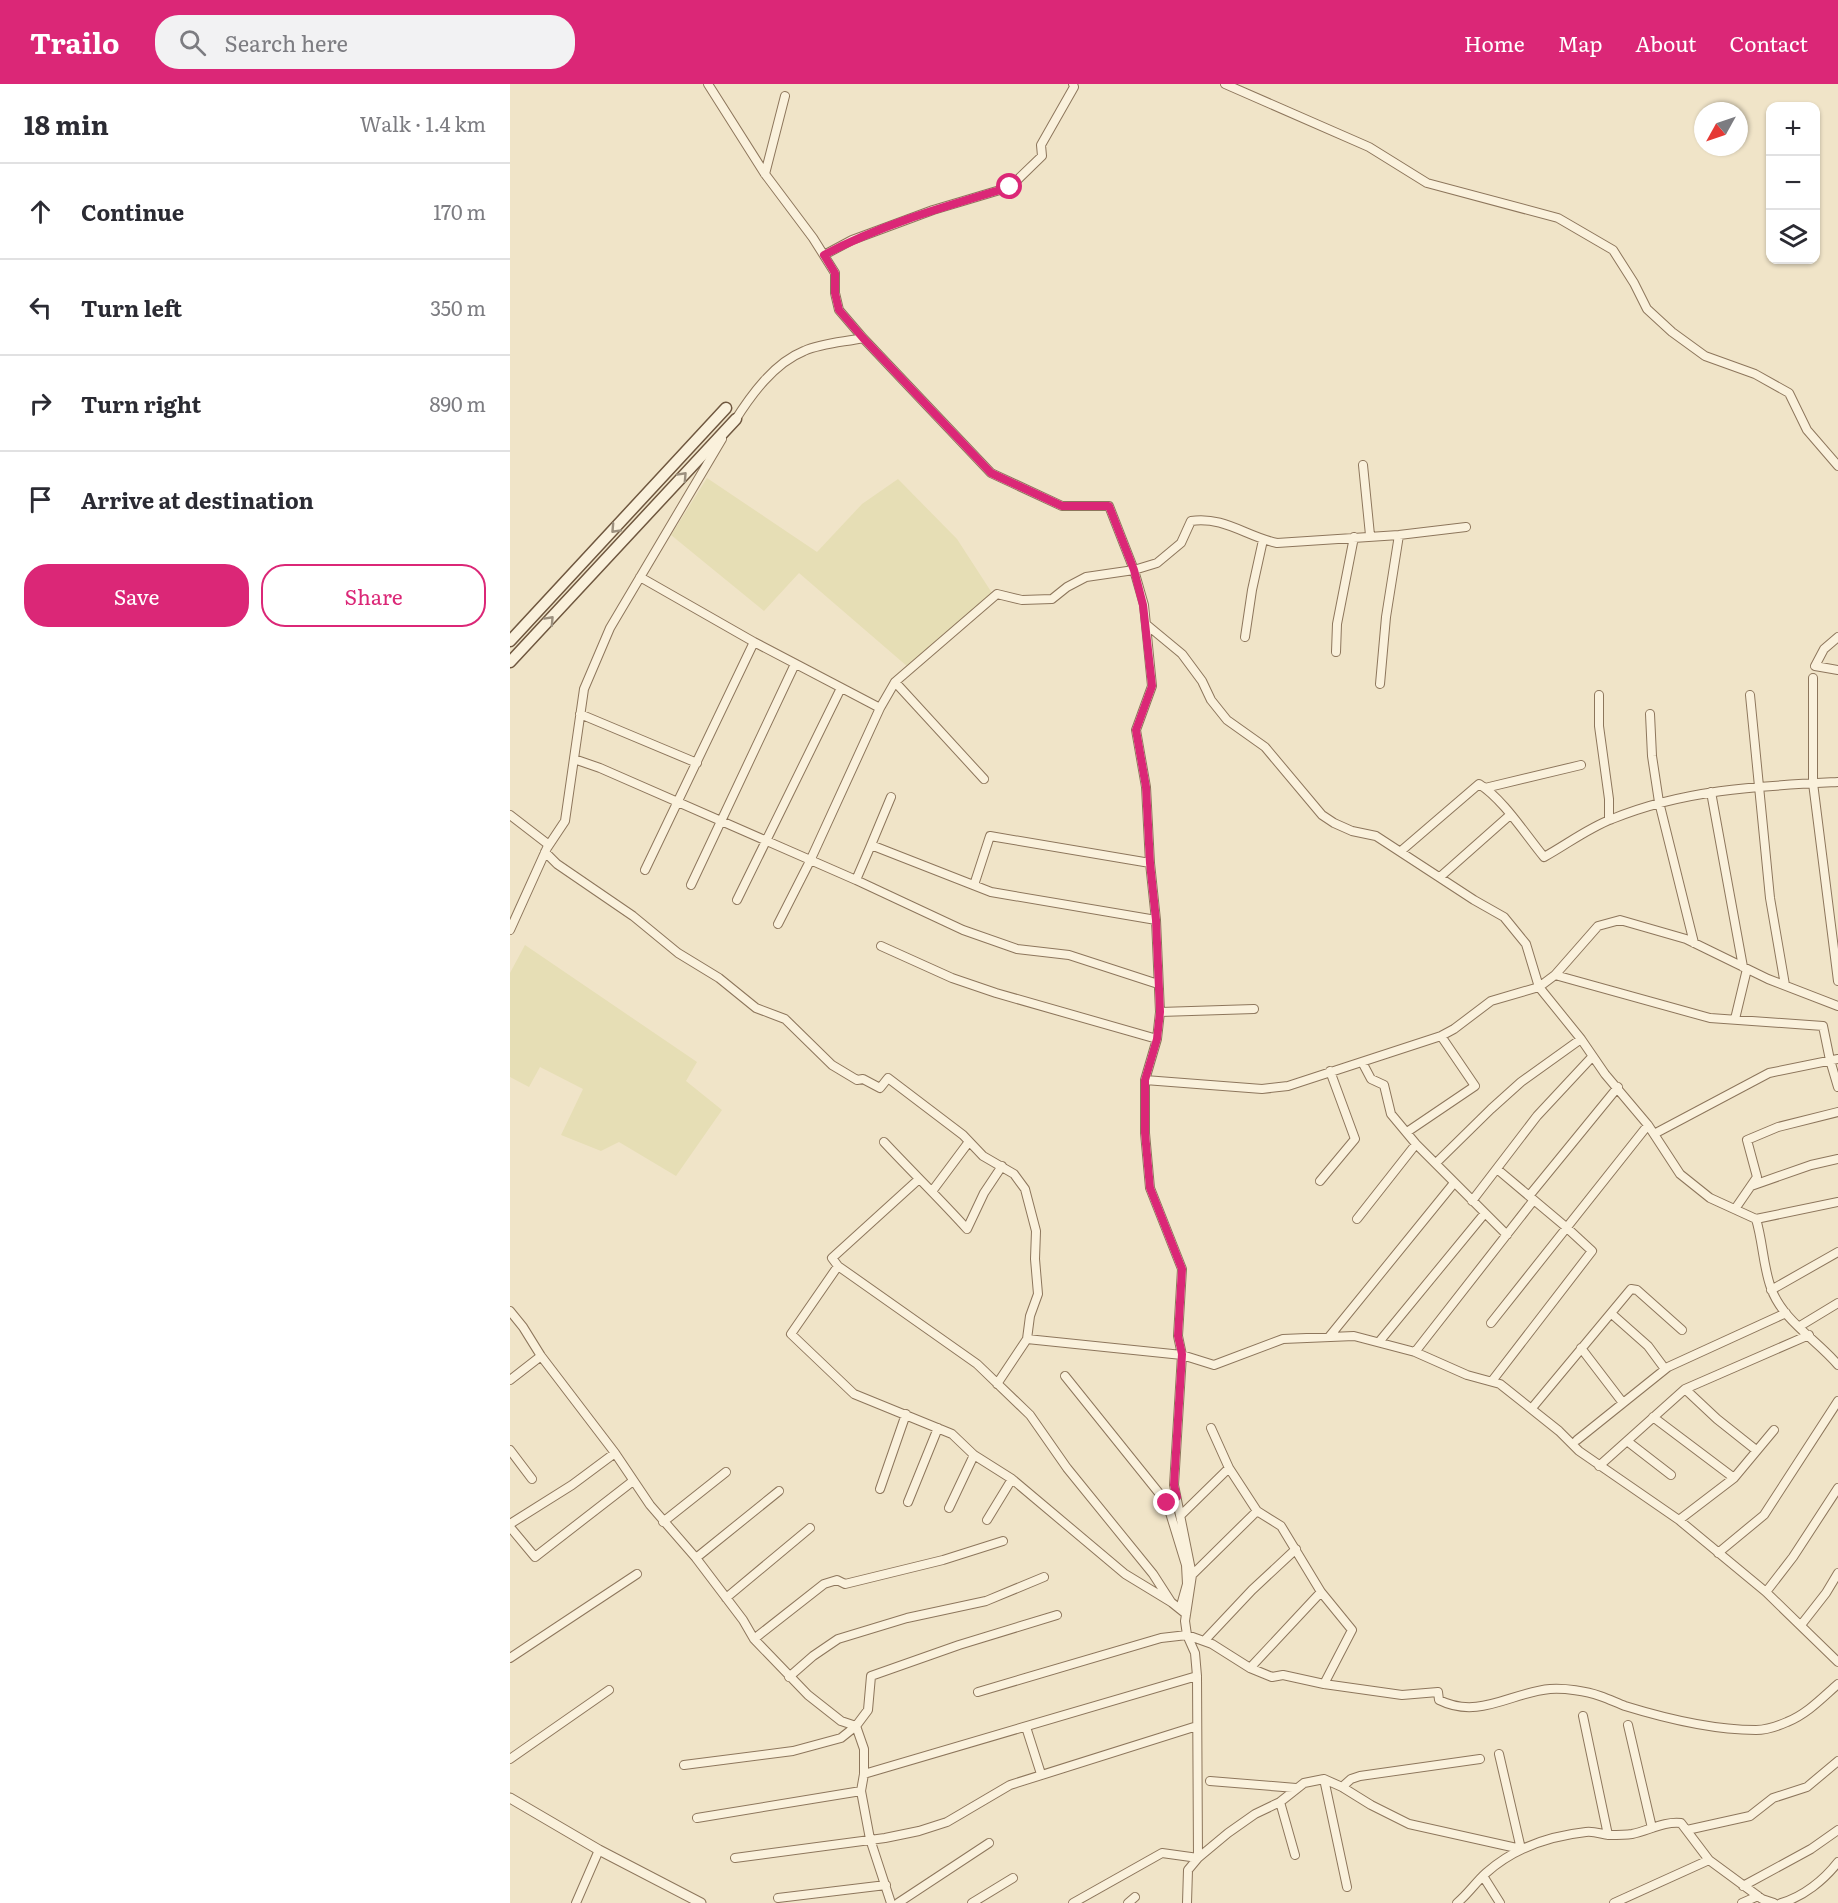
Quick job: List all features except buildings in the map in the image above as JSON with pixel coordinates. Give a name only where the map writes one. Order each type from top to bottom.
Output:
[{"type":"main road","points":[[510,641],[726,408]]},
{"type":"main road","points":[[510,662],[736,418]]},
{"type":"street","points":[[708,84],[765,174],[835,273],[835,293],[839,310],[863,338],[991,473],[1062,506],[1109,506],[1134,570],[1147,625],[1152,686],[1136,730],[1146,787],[1160,1012],[1157,1039],[1145,1080],[1145,1133],[1150,1188],[1182,1269],[1178,1336],[1182,1354],[1174,1485],[1192,1575],[1183,1612]]},
{"type":"street","points":[[824,255],[852,240],[933,210],[1010,187],[1042,156],[1041,146],[1074,87],[1073,84]]},
{"type":"street","points":[[1225,84],[1369,147],[1427,183],[1558,218],[1613,250],[1647,309],[1672,332],[1705,356],[1755,374],[1789,393],[1807,430],[1838,466]]},
{"type":"street","points":[[765,174],[785,96]]},
{"type":"street","points":[[510,930],[547,848],[565,821],[584,689],[605,639],[640,577],[748,399],[788,359],[807,350],[863,338]]},
{"type":"street","points":[[1363,465],[1371,536]]},
{"type":"street","points":[[778,924],[810,861],[880,708],[895,682],[997,594],[1022,600],[1052,599],[1067,587],[1086,577],[1134,570],[1157,563],[1180,543],[1191,521],[1206,519],[1277,543],[1399,535],[1466,527]]},
{"type":"street","points":[[1380,684],[1386,617],[1399,535]]},
{"type":"street","points":[[1336,652],[1337,624],[1354,537]]},
{"type":"street","points":[[1245,637],[1263,540]]},
{"type":"street","points":[[640,577],[754,642],[880,708]]},
{"type":"street","points":[[1147,625],[1182,654],[1202,681],[1211,700],[1227,720],[1265,747],[1322,815],[1352,831],[1376,836],[1504,917],[1526,944],[1539,987],[1648,1125],[1686,1179],[1710,1198],[1756,1219],[1838,1202]]},
{"type":"street","points":[[1838,637],[1824,649],[1815,666],[1838,670]]},
{"type":"street","points":[[645,870],[754,642]]},
{"type":"street","points":[[691,885],[795,664]]},
{"type":"street","points":[[1813,678],[1813,783],[1838,981]]},
{"type":"street","points":[[895,682],[984,779]]},
{"type":"street","points":[[737,900],[842,688]]},
{"type":"street","points":[[1599,695],[1599,726],[1609,799],[1609,820]]},
{"type":"street","points":[[1750,695],[1770,898],[1785,985]]},
{"type":"street","points":[[580,714],[697,763]]},
{"type":"street","points":[[1650,714],[1652,756],[1659,802],[1694,943]]},
{"type":"street","points":[[574,759],[600,768],[856,880],[963,930],[1017,949],[1069,955],[1158,984]]},
{"type":"street","points":[[1485,788],[1581,765]]},
{"type":"street","points":[[1401,851],[1479,783],[1510,815],[1544,857],[1609,820],[1659,802],[1760,786],[1838,782]]},
{"type":"street","points":[[1711,792],[1745,968],[1734,1019]]},
{"type":"street","points":[[856,880],[891,797]]},
{"type":"street","points":[[510,815],[547,848],[557,864],[633,916],[678,953],[719,978],[756,1008],[785,1019],[832,1065],[857,1080],[863,1079],[880,1088],[888,1078],[963,1136],[983,1155],[1014,1174],[1025,1189],[1036,1231],[1035,1259],[1038,1294],[1030,1316],[1027,1339],[997,1384]]},
{"type":"street","points":[[1440,877],[1510,815]]},
{"type":"street","points":[[974,885],[990,836],[1150,863]]},
{"type":"street","points":[[871,844],[991,892],[1156,920]]},
{"type":"street","points":[[1145,1080],[1262,1089],[1288,1086],[1442,1036],[1491,1000],[1539,987],[1555,975],[1599,926],[1620,920],[1694,943],[1745,968],[1838,1006]]},
{"type":"street","points":[[881,946],[952,978],[996,993],[1157,1039]]},
{"type":"street","points":[[1555,975],[1710,1018],[1823,1026],[1834,1059],[1838,1087]]},
{"type":"street","points":[[1160,1012],[1254,1009]]},
{"type":"street","points":[[1407,1132],[1475,1086],[1442,1036]]},
{"type":"street","points":[[1436,1163],[1521,1082],[1581,1039]]},
{"type":"street","points":[[1472,1201],[1538,1116],[1592,1057]]},
{"type":"street","points":[[1654,1134],[1769,1073],[1834,1059]]},
{"type":"street","points":[[1362,1062],[1371,1078],[1384,1085],[1391,1114],[1416,1144],[1507,1235]]},
{"type":"street","points":[[1320,1181],[1355,1139],[1330,1071]]},
{"type":"street","points":[[1415,1352],[1507,1235],[1531,1198],[1618,1087]]},
{"type":"street","points":[[1735,1209],[1757,1177],[1747,1140],[1778,1127],[1838,1112]]},
{"type":"street","points":[[1491,1323],[1648,1125]]},
{"type":"street","points":[[884,1142],[919,1179],[933,1190],[967,1229],[984,1193],[1002,1166]]},
{"type":"street","points":[[933,1190],[968,1143]]},
{"type":"street","points":[[1357,1219],[1416,1144]]},
{"type":"street","points":[[1750,1186],[1811,1165],[1838,1159]]},
{"type":"street","points":[[1492,1381],[1591,1254],[1591,1249],[1497,1169]]},
{"type":"street","points":[[919,1179],[832,1258],[838,1266],[976,1364],[1030,1415],[1067,1468],[1153,1574],[1171,1602]]},
{"type":"street","points":[[1329,1337],[1454,1183]]},
{"type":"street","points":[[1379,1342],[1485,1213]]},
{"type":"street","points":[[1756,1219],[1772,1290],[1786,1313],[1838,1365]]},
{"type":"street","points":[[1772,1290],[1838,1252]]},
{"type":"street","points":[[838,1266],[791,1334],[854,1394],[952,1434],[974,1455],[1012,1479],[1125,1574],[1183,1612]]},
{"type":"street","points":[[1532,1408],[1631,1289],[1637,1290],[1682,1330]]},
{"type":"street","points":[[1800,1326],[1838,1303]]},
{"type":"street","points":[[510,1311],[524,1326],[541,1356],[615,1453],[663,1522],[696,1558],[743,1620],[754,1639],[808,1695],[842,1721],[856,1726]]},
{"type":"street","points":[[1577,1440],[1665,1369],[1786,1313]]},
{"type":"street","points":[[1613,1315],[1648,1346],[1665,1369]]},
{"type":"street","points":[[1599,1466],[1685,1389],[1809,1335]]},
{"type":"street","points":[[1027,1339],[1182,1354],[1214,1365],[1283,1339],[1354,1336],[1415,1352],[1467,1375],[1500,1384],[1532,1408],[1579,1451],[1679,1520],[1767,1592],[1838,1662]]},
{"type":"street","points":[[1581,1348],[1623,1403]]},
{"type":"street","points":[[510,1380],[541,1356]]},
{"type":"street","points":[[1065,1376],[1167,1503],[1186,1565],[1187,1584],[1183,1612],[1187,1635],[1195,1653],[1197,1676],[1198,1858]]},
{"type":"street","points":[[1685,1389],[1717,1419],[1756,1450]]},
{"type":"street","points":[[1718,1553],[1764,1515],[1838,1401]]},
{"type":"street","points":[[880,1489],[906,1414]]},
{"type":"street","points":[[1653,1417],[1734,1478]]},
{"type":"street","points":[[908,1502],[938,1428]]},
{"type":"street","points":[[1211,1428],[1229,1468],[1257,1511],[1281,1526],[1321,1592],[1352,1630],[1324,1684]]},
{"type":"street","points":[[1679,1520],[1734,1478],[1774,1430]]},
{"type":"street","points":[[1627,1441],[1671,1475]]},
{"type":"street","points":[[510,1450],[532,1479]]},
{"type":"street","points":[[615,1453],[510,1526],[535,1557],[633,1480]]},
{"type":"street","points":[[950,1508],[974,1455]]},
{"type":"street","points":[[1181,1515],[1229,1468]]},
{"type":"street","points":[[663,1522],[726,1472]]},
{"type":"street","points":[[987,1520],[1012,1479]]},
{"type":"street","points":[[1767,1592],[1838,1488]]},
{"type":"street","points":[[696,1558],[779,1491]]},
{"type":"street","points":[[1167,1503],[1177,1497]]},
{"type":"street","points":[[1192,1575],[1257,1511]]},
{"type":"street","points":[[726,1598],[810,1528]]},
{"type":"street","points":[[754,1639],[824,1584],[837,1580],[845,1584],[943,1560],[1003,1541]]},
{"type":"street","points":[[1204,1641],[1252,1590],[1296,1550]]},
{"type":"street","points":[[1801,1625],[1826,1593],[1838,1573]]},
{"type":"street","points":[[510,1658],[637,1574]]},
{"type":"street","points":[[789,1677],[813,1656],[838,1639],[907,1618],[986,1601],[1044,1577]]},
{"type":"street","points":[[1250,1668],[1321,1592]]},
{"type":"street","points":[[684,1765],[793,1751],[841,1738],[856,1726],[868,1710],[871,1676],[958,1645],[1057,1615]]},
{"type":"street","points":[[978,1692],[1161,1638],[1187,1635],[1212,1644],[1250,1668],[1272,1677],[1283,1675],[1324,1684],[1402,1695],[1438,1692],[1439,1700],[1448,1704],[1475,1707],[1504,1702],[1550,1689],[1564,1690],[1597,1695],[1625,1706],[1682,1719],[1758,1730],[1787,1722],[1804,1713],[1838,1684]]},
{"type":"street","points":[[864,1774],[1197,1676]]},
{"type":"street","points":[[510,1759],[609,1690]]},
{"type":"street","points":[[1583,1716],[1608,1835]]},
{"type":"street","points":[[1628,1725],[1652,1828]]},
{"type":"street","points":[[856,1726],[864,1749],[861,1791],[870,1839],[891,1903]]},
{"type":"street","points":[[735,1858],[885,1838],[920,1831],[946,1822],[1010,1785],[1197,1726]]},
{"type":"street","points":[[1026,1727],[1041,1774]]},
{"type":"street","points":[[1499,1754],[1521,1849]]},
{"type":"street","points":[[1342,1787],[1351,1779],[1360,1776],[1480,1759]]},
{"type":"street","points":[[1688,1830],[1750,1816],[1773,1798],[1807,1786],[1838,1761]]},
{"type":"street","points":[[1186,1903],[1188,1870],[1198,1858],[1228,1833],[1255,1814],[1280,1802],[1296,1788],[1304,1783],[1324,1779],[1409,1824],[1521,1849]]},
{"type":"street","points":[[1324,1779],[1347,1887]]},
{"type":"street","points":[[1210,1781],[1296,1788]]},
{"type":"street","points":[[698,1818],[861,1791]]},
{"type":"street","points":[[510,1798],[600,1850],[701,1903]]},
{"type":"street","points":[[1280,1802],[1295,1855]]},
{"type":"street","points":[[1457,1903],[1469,1894],[1483,1876],[1501,1861],[1521,1849],[1558,1836],[1590,1831],[1608,1835],[1632,1834],[1673,1822],[1681,1823],[1688,1830],[1708,1860],[1758,1896],[1774,1903]]},
{"type":"street","points":[[1743,1886],[1811,1849],[1838,1830]]},
{"type":"street","points":[[897,1903],[989,1843]]},
{"type":"street","points":[[576,1903],[600,1850]]},
{"type":"street","points":[[1073,1903],[1162,1853],[1198,1858]]},
{"type":"street","points":[[1614,1903],[1708,1860]]},
{"type":"street","points":[[1781,1903],[1794,1900],[1818,1882],[1838,1862]]},
{"type":"street","points":[[1483,1876],[1500,1903]]},
{"type":"street","points":[[972,1903],[1013,1878]]},
{"type":"street","points":[[778,1898],[886,1885]]},
{"type":"street","points":[[806,1895],[814,1903]]},
{"type":"street","points":[[1742,1903],[1758,1896]]},
{"type":"street","points":[[1128,1903],[1135,1897]]},
{"type":"shaded area","points":[[707,478],[817,552],[862,504],[898,479],[957,539],[992,593],[908,667],[799,573],[764,611],[671,535]]},
{"type":"shaded area","points":[[525,945],[697,1062],[686,1081],[722,1110],[676,1176],[619,1142],[601,1151],[561,1135],[583,1089],[540,1067],[529,1087],[510,1077],[510,973]]},
{"type":"route","points":[[1010,187],[933,210],[852,240],[824,255],[835,273],[835,293],[839,310],[991,473],[1062,506],[1109,506],[1134,570],[1147,625],[1152,686],[1136,730],[1146,787],[1160,1012],[1157,1039],[1145,1080],[1145,1133],[1150,1188],[1182,1269],[1178,1336],[1182,1354],[1174,1485],[1177,1497],[1167,1503]]}]
